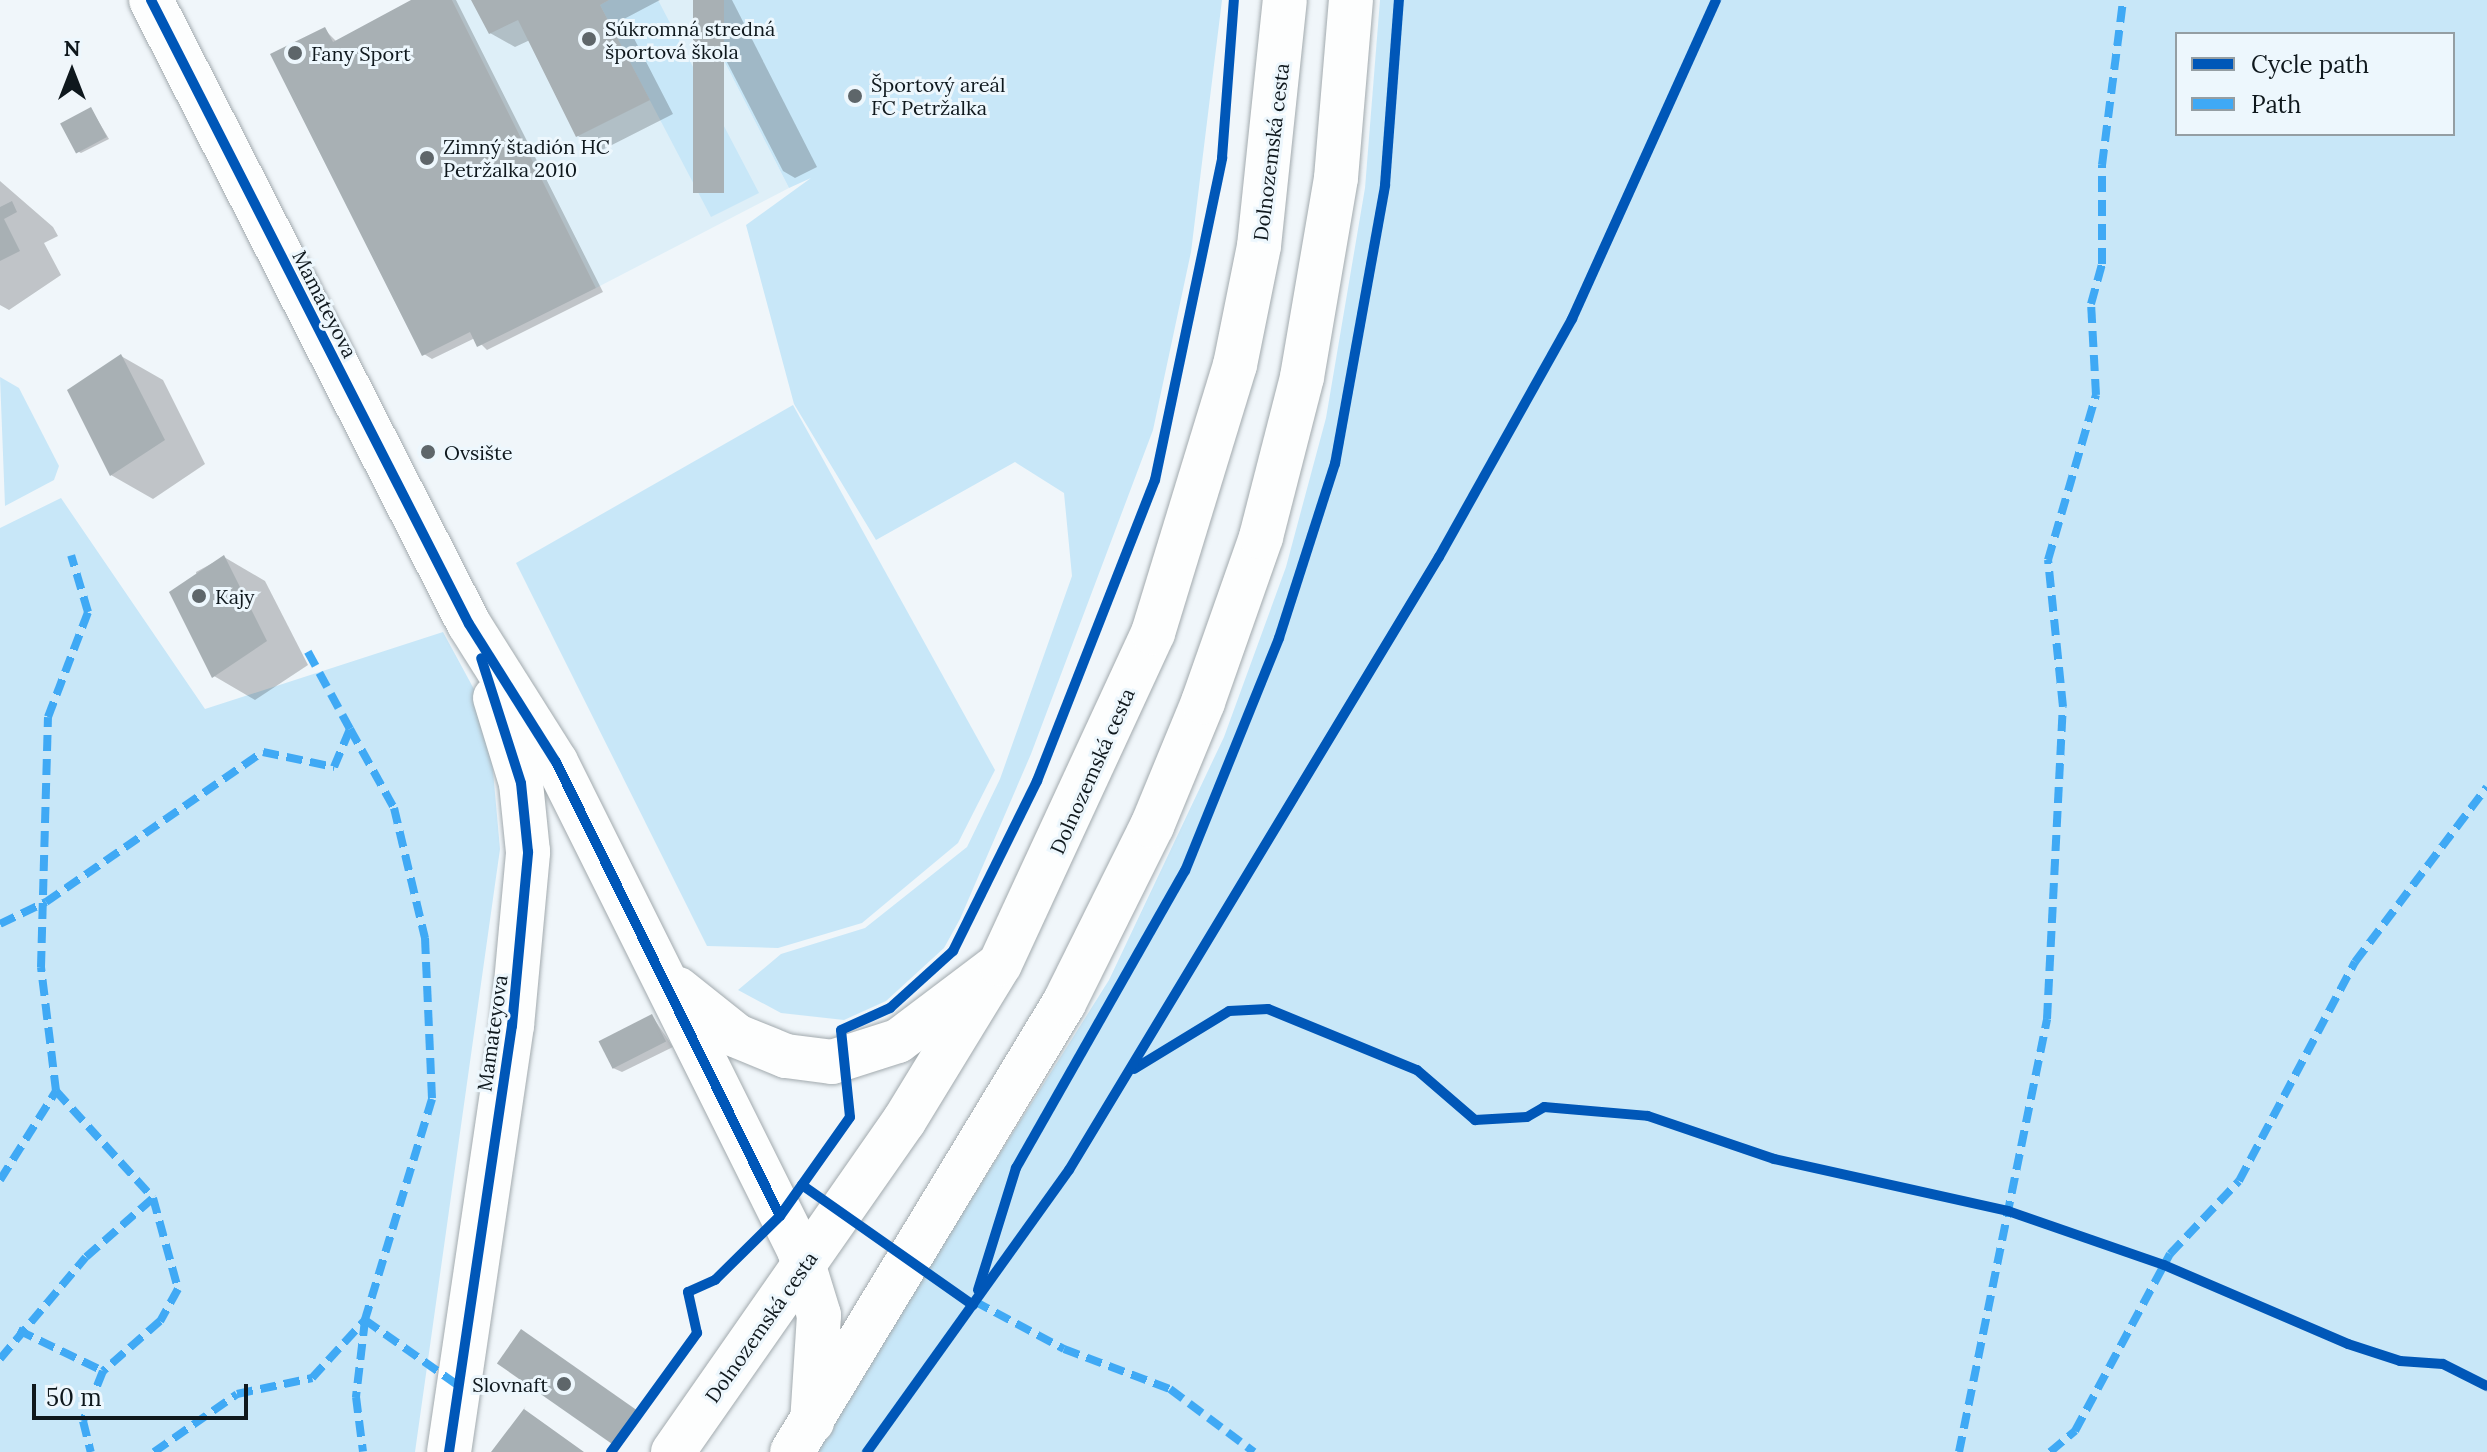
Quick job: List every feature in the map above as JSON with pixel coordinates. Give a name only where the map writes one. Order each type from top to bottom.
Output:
[{"type":"main road","name":"Mamateyova","points":[[151,0],[469,624],[556,762],[806,1265],[821,1334],[802,1437]]},
{"type":"main road","name":"Dolnozemská cesta","points":[[673,1452],[806,1265],[1000,964],[1153,633],[1211,458],[1259,246],[1285,0]]},
{"type":"main road","points":[[802,1437],[1084,966],[1152,826],[1219,660],[1280,470],[1305,364],[1336,178],[1351,0]]},
{"type":"main road","name":"Mamateyova","points":[[449,1452],[512,1026],[528,852],[513,748],[469,624]]},
{"type":"main road","points":[[654,958],[691,1004],[723,1029],[773,1052],[824,1062],[898,1041],[1000,964]]},
{"type":"shaded area","points":[[452,0],[693,0],[789,188],[596,288]]},
{"type":"shaded area","points":[[609,0],[658,0],[759,193],[711,217],[600,5]]},
{"type":"shaded area","points":[[693,0],[1222,0],[1191,252],[1153,430],[1031,754],[960,919],[944,948],[886,1001],[844,1020],[781,1013],[738,990],[781,954],[865,928],[967,847],[1000,779],[1072,576],[1064,493],[1015,462],[876,540],[794,404],[746,225],[811,178],[789,188]]},
{"type":"shaded area","points":[[1380,0],[2487,0],[2487,1452],[812,1452],[1109,980],[1224,737],[1286,567],[1326,418],[1365,188]]},
{"type":"shaded area","points":[[0,377],[19,388],[59,466],[54,480],[5,506]]},
{"type":"shaded area","points":[[793,405],[995,770],[958,843],[862,923],[778,948],[707,946],[516,563]]},
{"type":"shaded area","points":[[61,498],[205,709],[443,632],[488,715],[500,849],[415,1452],[0,1452],[0,528]]},
{"type":"building","name":"Zimný štadión HC Petržalka 2010","points":[[411,0],[452,0],[596,288],[477,347],[470,332],[422,356],[270,54],[325,27],[333,42]]},
{"type":"building","points":[[471,0],[609,0],[600,5],[650,100],[576,137],[518,20],[489,34]]},
{"type":"building","points":[[693,0],[724,0],[724,193],[693,193]]},
{"type":"building","points":[[91,107],[107,137],[76,153],[60,123]]},
{"type":"building","points":[[12,201],[17,212],[4,219],[20,251],[0,261],[0,207]]},
{"type":"building","points":[[121,354],[165,440],[110,476],[67,390]]},
{"type":"building","points":[[224,555],[267,641],[212,678],[169,592]]},
{"type":"building","points":[[652,1014],[666,1042],[613,1069],[599,1041]]},
{"type":"building","points":[[521,1329],[640,1412],[616,1447],[497,1363]]},
{"type":"building","points":[[526,1406],[524,1409],[584,1452],[491,1452]]},
{"type":"marked path","points":[[1959,1452],[2047,1019],[2063,707],[2048,560],[2096,395],[2091,304],[2102,264],[2102,165],[2123,0]]},
{"type":"marked path","points":[[0,1180],[56,1091],[41,967],[48,717],[88,612],[71,555]]},
{"type":"marked path","points":[[0,924],[46,902],[263,752],[334,767],[350,729],[307,650]]},
{"type":"marked path","points":[[350,729],[394,808],[425,938],[432,1099],[365,1320],[459,1386]]},
{"type":"marked path","points":[[2050,1452],[2075,1431],[2170,1254],[2239,1181],[2355,962],[2487,787]]},
{"type":"marked path","points":[[56,1091],[153,1198],[178,1289],[160,1321],[103,1371],[83,1421],[91,1452]]},
{"type":"marked path","points":[[0,1359],[86,1257],[153,1198]]},
{"type":"marked path","points":[[974,1301],[1064,1349],[1170,1389],[1254,1452]]},
{"type":"marked path","points":[[154,1452],[237,1394],[312,1378],[365,1320],[356,1397],[363,1452]]},
{"type":"marked path","points":[[18,1330],[103,1371]]},
{"type":"cycle path","points":[[151,0],[469,624],[556,762],[780,1216]]},
{"type":"cycle path","points":[[611,1452],[697,1333],[688,1292],[715,1280],[780,1216],[850,1117],[841,1030],[890,1008],[953,951],[1037,781],[1155,480],[1222,158],[1234,0]]},
{"type":"cycle path","points":[[978,1290],[1016,1168],[1185,871],[1279,638],[1335,464],[1385,185],[1399,0]]},
{"type":"cycle path","points":[[867,1452],[1069,1170],[1439,557],[1572,319],[1716,0]]},
{"type":"cycle path","points":[[449,1452],[512,1026],[528,852],[521,783],[481,658]]},
{"type":"cycle path","points":[[1134,1069],[1229,1011],[1268,1009],[1417,1070],[1475,1120],[1527,1117],[1544,1107],[1648,1116],[1774,1159],[2008,1211],[2164,1265],[2348,1344],[2400,1361],[2443,1364],[2487,1386]]},
{"type":"cycle path","points":[[802,1185],[973,1305]]},
{"type":"place","name":"Súkromná stredná športová škola","points":[[589,39]]},
{"type":"place","name":"Fany Sport","points":[[295,53]]},
{"type":"place","name":"Športový areál FC Petržalka","points":[[855,96]]},
{"type":"place","name":"Zimný štadión HC Petržalka 2010","points":[[427,158]]},
{"type":"place","name":"Ovsište","points":[[428,452]]},
{"type":"place","name":"Kajy","points":[[199,596]]},
{"type":"place","name":"Slovnaft","points":[[564,1384]]}]
